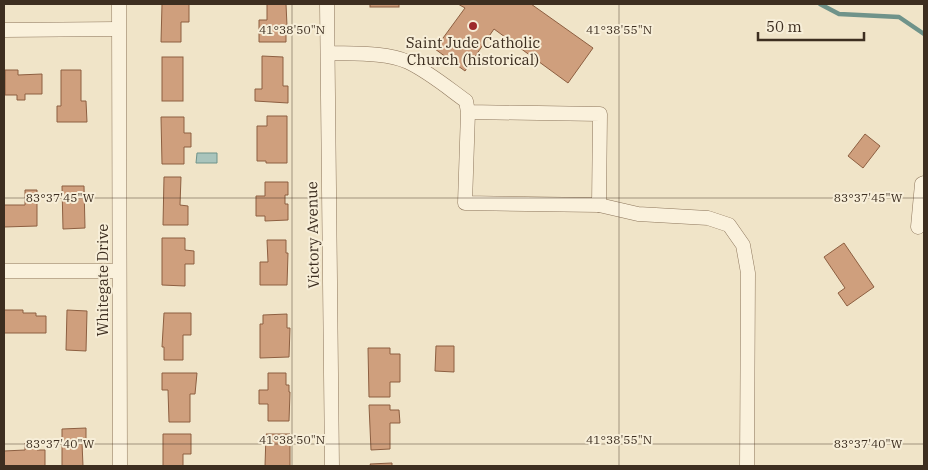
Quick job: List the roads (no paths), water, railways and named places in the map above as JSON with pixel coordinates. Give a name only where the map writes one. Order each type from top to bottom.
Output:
[{"type":"street","name":"Whitegate Drive","points":[[118,4],[120,466]]},
{"type":"street","name":"Victory Avenue","points":[[327,4],[332,466]]},
{"type":"street","points":[[4,30],[118,29]]},
{"type":"street","points":[[328,53],[379,56],[408,62],[466,101],[468,112],[465,203],[599,204],[638,214],[708,218],[729,225],[743,245],[748,273],[748,466]]},
{"type":"street","points":[[468,112],[600,114],[599,204]]},
{"type":"street","points":[[918,227],[922,184],[924,183]]},
{"type":"street","points":[[4,271],[119,271]]},
{"type":"water","points":[[197,153],[217,153],[217,163],[196,163]]},
{"type":"waterway","points":[[820,4],[839,14],[899,17],[924,34]]},
{"type":"place","name":"Saint Jude Catholic Church (historical)","points":[[473,26]]}]
